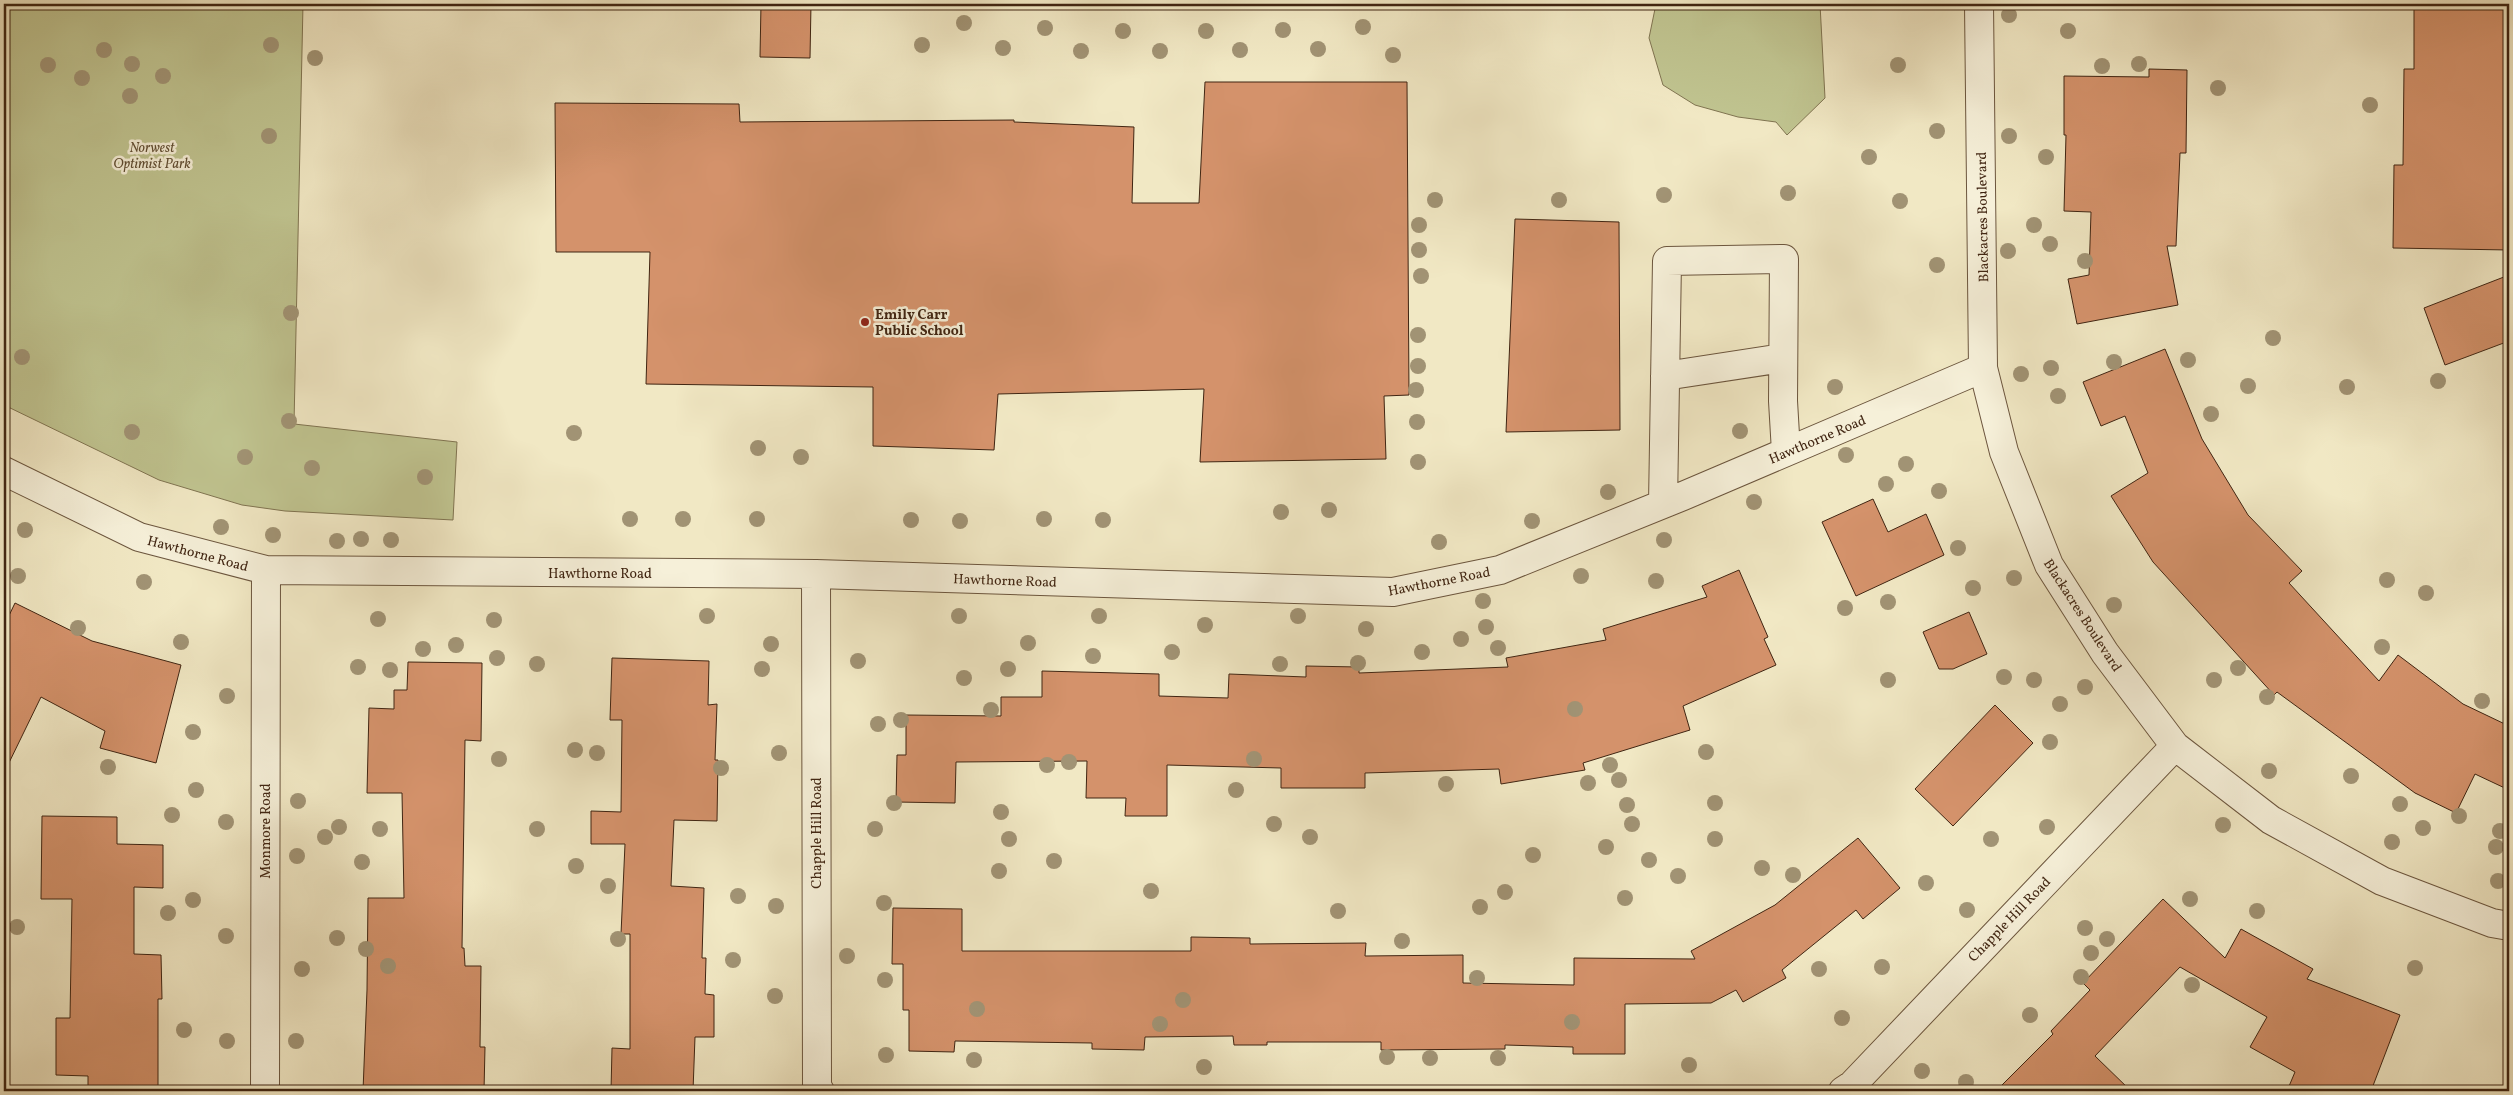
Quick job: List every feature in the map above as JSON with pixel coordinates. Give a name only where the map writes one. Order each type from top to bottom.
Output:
[{"type":"street","name":"Blackacres Boulevard","points":[[1980,4],[1983,368],[2004,452],[2049,566],[2105,653],[2175,746],[2271,820],[2374,876],[2492,923],[2509,926]]},
{"type":"street","points":[[1663,504],[1667,260],[1784,259],[1783,358],[1786,452]]},
{"type":"street","points":[[1665,376],[1783,358]]},
{"type":"street","name":"Hawthorne Road","points":[[4,471],[139,538],[266,570],[816,574],[1393,592],[1500,570],[1663,504],[1983,368]]},
{"type":"street","name":"Monmore Road","points":[[264,1091],[266,570]]},
{"type":"street","name":"Chapple Hill Road","points":[[816,574],[817,1087],[820,1091]]},
{"type":"street","name":"Chapple Hill Road","points":[[1842,1091],[1852,1084],[2175,746]]},
{"type":"green space","name":"Norwest Optimist Park","points":[[4,4],[303,4],[294,424],[457,442],[453,520],[285,511],[242,505],[159,480],[4,405]]},
{"type":"green space","points":[[1656,4],[1820,4],[1825,98],[1787,135],[1776,122],[1738,117],[1695,105],[1663,85],[1649,38]]},
{"type":"building","points":[[761,4],[811,4],[810,58],[760,57]]},
{"type":"building","points":[[2414,4],[2491,4],[2491,9],[2509,9],[2509,250],[2393,248],[2394,165],[2403,165],[2404,69],[2414,69]]},
{"type":"building","points":[[2149,69],[2187,70],[2186,153],[2180,153],[2176,246],[2167,246],[2178,305],[2077,324],[2068,279],[2089,275],[2091,212],[2064,211],[2066,135],[2064,135],[2064,76],[2149,77]]},
{"type":"building","points":[[1205,82],[1407,82],[1409,395],[1384,396],[1386,459],[1200,462],[1204,389],[998,394],[994,450],[873,446],[873,387],[646,384],[650,252],[556,252],[555,103],[739,104],[740,122],[1014,120],[1014,122],[1134,127],[1132,203],[1199,203]]},
{"type":"building","points":[[1515,219],[1619,222],[1620,430],[1506,432]]},
{"type":"building","points":[[2509,275],[2509,341],[2445,365],[2424,308]]},
{"type":"building","points":[[2165,349],[2202,439],[2248,515],[2302,571],[2289,583],[2379,681],[2398,655],[2463,704],[2509,726],[2509,790],[2475,774],[2456,813],[2415,793],[2277,692],[2274,695],[2153,562],[2111,496],[2148,473],[2125,416],[2101,426],[2083,382]]},
{"type":"building","points":[[1873,499],[1888,532],[1926,514],[1944,555],[1856,596],[1822,522]]},
{"type":"building","points":[[1739,570],[1768,637],[1764,639],[1776,665],[1683,706],[1690,730],[1583,763],[1585,770],[1501,784],[1499,769],[1365,773],[1365,788],[1281,788],[1281,768],[1167,765],[1167,816],[1125,816],[1126,798],[1086,798],[1087,761],[956,762],[955,803],[896,802],[897,755],[906,755],[906,715],[1001,716],[1001,697],[1042,697],[1042,671],[1159,674],[1159,696],[1228,698],[1229,674],[1306,677],[1306,666],[1359,667],[1359,673],[1508,667],[1506,658],[1606,640],[1603,629],[1707,597],[1702,586]]},
{"type":"building","points":[[15,603],[92,641],[181,665],[156,763],[100,748],[105,731],[41,697],[4,773],[4,626]]},
{"type":"building","points":[[1969,612],[1987,654],[1953,669],[1939,669],[1923,632]]},
{"type":"building","points":[[612,658],[709,661],[708,705],[717,704],[715,760],[718,760],[717,821],[674,820],[671,886],[704,888],[702,958],[706,958],[705,994],[714,995],[714,1037],[695,1037],[693,1091],[611,1091],[612,1048],[630,1049],[630,934],[621,934],[625,844],[591,844],[591,811],[621,812],[622,720],[610,720]]},
{"type":"building","points":[[408,662],[482,663],[481,741],[465,740],[462,948],[464,948],[465,966],[481,966],[480,1047],[485,1047],[484,1091],[363,1091],[368,898],[404,898],[402,793],[367,793],[369,708],[394,709],[394,690],[407,690]]},
{"type":"building","points":[[1995,705],[2033,743],[1953,826],[1915,789]]},
{"type":"building","points":[[42,816],[117,817],[117,844],[163,845],[163,888],[134,887],[134,954],[161,955],[162,999],[158,999],[158,1091],[88,1091],[88,1076],[56,1075],[56,1018],[70,1018],[72,899],[41,899]]},
{"type":"building","points":[[1858,838],[1900,888],[1863,919],[1856,910],[1782,970],[1786,978],[1743,1002],[1736,990],[1711,1003],[1625,1004],[1625,1054],[1573,1054],[1573,1047],[1505,1045],[1505,1049],[1381,1050],[1381,1042],[1267,1042],[1267,1045],[1234,1045],[1233,1036],[1145,1037],[1144,1050],[1092,1049],[1092,1043],[955,1041],[954,1052],[909,1051],[909,1010],[903,1010],[903,964],[892,964],[893,908],[962,909],[962,951],[1191,951],[1191,937],[1250,938],[1250,944],[1366,943],[1365,956],[1463,955],[1463,983],[1574,985],[1574,958],[1695,959],[1691,951],[1775,905]]},
{"type":"building","points":[[2163,899],[2225,958],[2241,929],[2313,969],[2307,979],[2400,1015],[2371,1091],[2287,1091],[2295,1072],[2250,1047],[2267,1017],[2180,967],[2095,1056],[2131,1091],[1996,1091],[2053,1034],[2051,1031],[2090,990],[2083,983]]},
{"type":"place","name":"Emily Carr Public School","points":[[865,322]]}]
